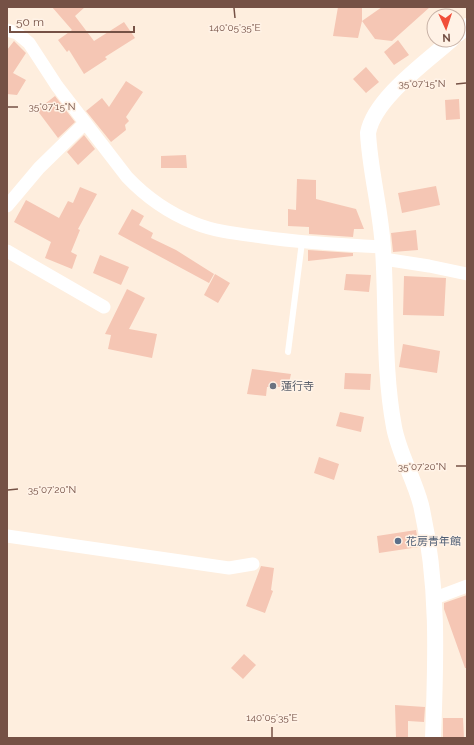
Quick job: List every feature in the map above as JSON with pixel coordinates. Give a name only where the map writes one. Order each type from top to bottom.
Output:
[{"type":"street","points":[[7,30],[16,33],[29,43],[57,86],[127,177],[138,188],[172,212],[207,228],[236,234],[383,253],[429,266],[467,274]]},
{"type":"street","points":[[433,738],[435,598],[431,558],[421,505],[394,428],[386,352],[383,253],[369,151],[369,125],[383,100],[442,48]]},
{"type":"street","points":[[7,206],[38,168],[86,123]]},
{"type":"street","points":[[7,251],[104,307]]},
{"type":"street","points":[[7,536],[229,568],[253,564]]},
{"type":"street","points":[[435,598],[467,586]]},
{"type":"lane","points":[[288,352],[302,242]]},
{"type":"building","points":[[52,7],[85,7],[75,16],[94,41],[124,22],[135,38],[105,57],[107,59],[84,74],[69,50],[67,52],[58,40],[72,30]]},
{"type":"building","points":[[338,7],[362,7],[362,21],[358,38],[333,36]]},
{"type":"building","points":[[382,7],[430,7],[426,8],[426,11],[392,41],[375,39],[362,21]]},
{"type":"building","points":[[398,40],[409,55],[394,65],[384,52]]},
{"type":"building","points":[[14,41],[26,53],[13,73],[26,80],[17,95],[7,94],[7,50]]},
{"type":"building","points":[[366,67],[379,82],[366,93],[353,79]]},
{"type":"building","points":[[126,81],[143,92],[126,117],[129,121],[125,125],[126,130],[111,142],[86,111],[102,98],[109,107]]},
{"type":"building","points":[[55,96],[75,122],[58,138],[37,110]]},
{"type":"building","points":[[459,99],[460,119],[446,120],[445,100]]},
{"type":"building","points":[[84,135],[95,149],[78,165],[67,152]]},
{"type":"building","points":[[186,155],[187,168],[161,168],[161,156]]},
{"type":"building","points":[[297,179],[316,180],[316,199],[356,209],[364,229],[354,229],[353,237],[309,234],[309,227],[288,226],[288,209],[296,210]]},
{"type":"building","points":[[436,186],[440,205],[402,213],[398,193]]},
{"type":"building","points":[[80,187],[97,194],[78,229],[80,230],[71,252],[77,255],[72,269],[45,258],[51,242],[14,222],[26,200],[59,218],[68,201],[73,203]]},
{"type":"building","points":[[132,209],[144,216],[139,225],[153,233],[151,238],[176,250],[214,274],[209,283],[118,234]]},
{"type":"building","points":[[416,230],[418,250],[393,252],[391,233]]},
{"type":"building","points":[[308,250],[353,253],[353,256],[308,261]]},
{"type":"building","points":[[100,255],[129,267],[121,285],[93,273]]},
{"type":"building","points":[[215,274],[230,283],[218,303],[204,295]]},
{"type":"building","points":[[346,274],[371,275],[369,292],[344,290]]},
{"type":"building","points":[[404,276],[446,278],[444,316],[403,315]]},
{"type":"building","points":[[127,289],[145,298],[129,329],[157,334],[152,358],[108,349],[111,335],[105,334]]},
{"type":"building","points":[[403,344],[440,351],[437,373],[399,367]]},
{"type":"building","name":"蓮行寺","points":[[252,369],[291,374],[288,387],[267,387],[266,396],[247,394]]},
{"type":"building","points":[[345,373],[371,374],[370,390],[344,389]]},
{"type":"building","points":[[340,412],[364,417],[361,432],[336,426]]},
{"type":"building","points":[[319,457],[339,464],[334,480],[314,473]]},
{"type":"building","name":"花房青年館","points":[[416,530],[419,547],[379,553],[377,536]]},
{"type":"building","points":[[261,566],[274,568],[271,590],[273,591],[265,613],[246,606]]},
{"type":"building","points":[[467,595],[467,668],[465,668],[444,609],[444,603]]},
{"type":"building","points":[[244,654],[256,665],[243,679],[231,668]]},
{"type":"building","points":[[395,705],[425,707],[424,722],[408,721],[408,738],[396,738]]},
{"type":"building","points":[[443,718],[463,718],[464,738],[443,738]]},
{"type":"place","name":"蓮行寺","points":[[273,386]]},
{"type":"place","name":"花房青年館","points":[[398,541]]}]
